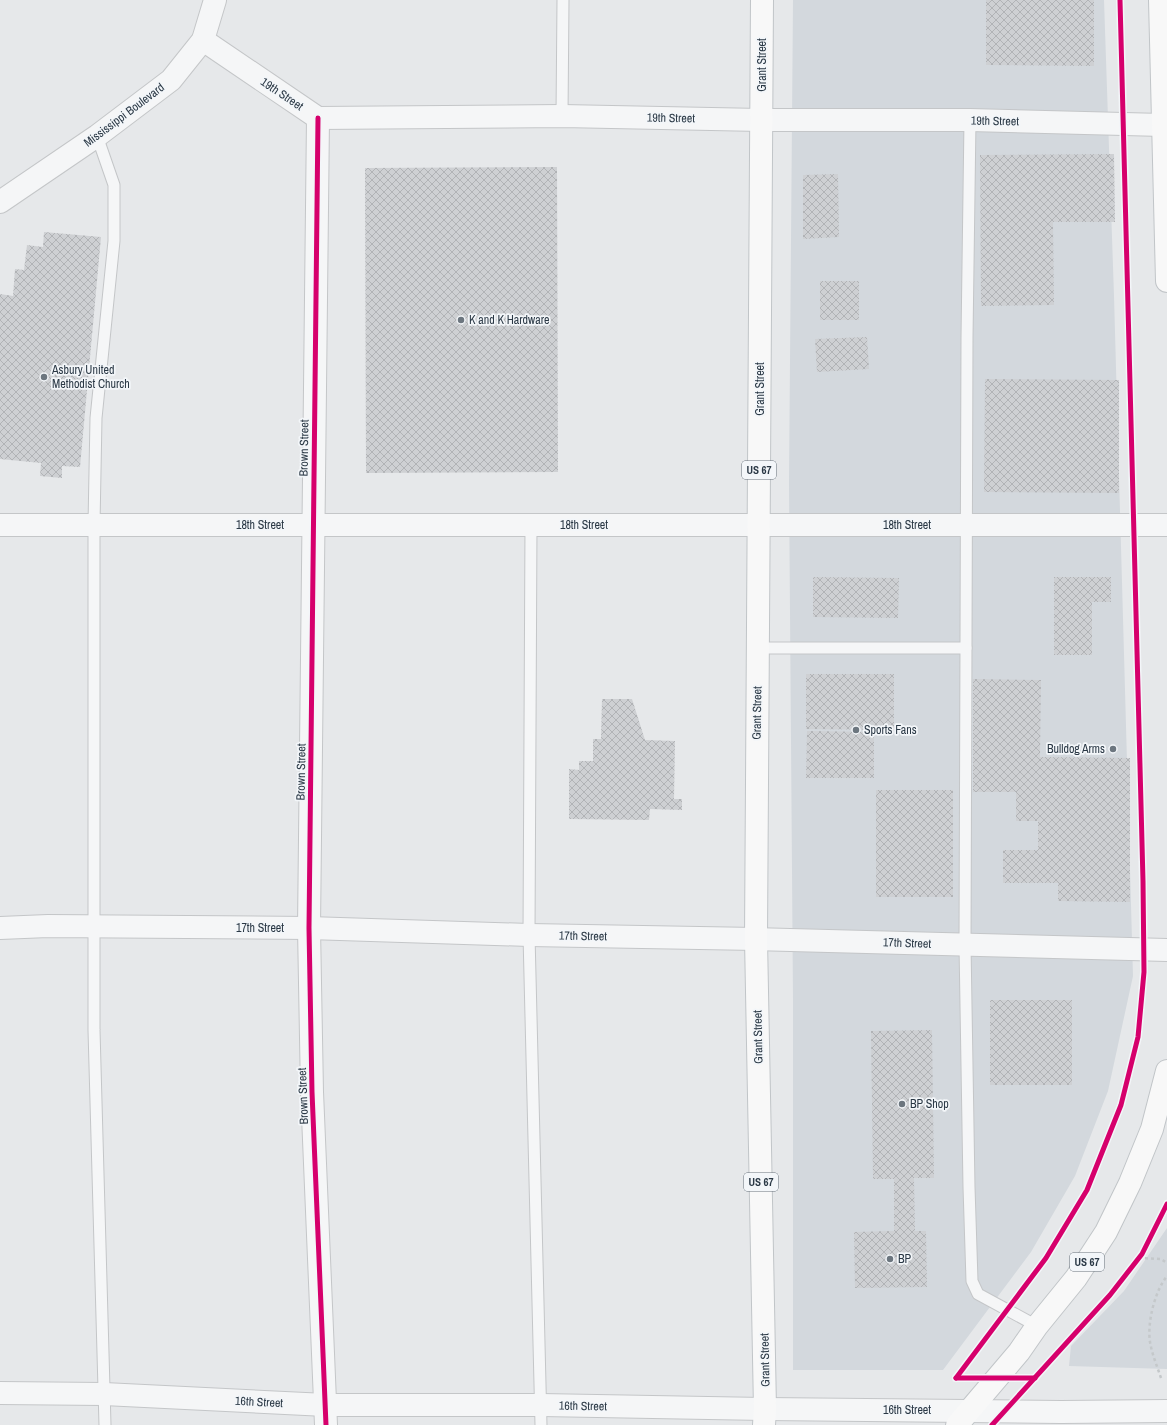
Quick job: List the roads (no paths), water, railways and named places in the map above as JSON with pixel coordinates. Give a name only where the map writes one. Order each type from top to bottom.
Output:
[{"type":"main road","name":"Grant Street","points":[[762,0],[756,939],[765,1417]]},
{"type":"main road","points":[[1160,0],[1167,281]]},
{"type":"main road","name":"US 67","points":[[963,1418],[1019,1352],[1037,1326],[1076,1278],[1106,1232],[1130,1183],[1152,1129],[1167,1071]]},
{"type":"street","name":"Mississippi Boulevard","points":[[0,202],[97,136],[170,80],[203,40],[215,0]]},
{"type":"street","name":"19th Street","points":[[203,40],[318,118],[562,116],[761,120],[970,120],[1163,124]]},
{"type":"street","name":"Brown Street","points":[[318,118],[309,928],[312,1092],[326,1415]]},
{"type":"street","name":"18th Street","points":[[0,525],[1167,525]]},
{"type":"street","name":"17th Street","points":[[0,928],[48,926],[309,928],[529,935],[756,939],[1167,950]]},
{"type":"street","name":"16th Street","points":[[0,1393],[104,1394],[326,1415],[963,1418],[1061,1412],[1167,1411]]},
{"type":"lane","points":[[562,116],[563,0]]},
{"type":"lane","points":[[970,120],[967,338],[967,526],[965,590],[965,945],[972,1281],[978,1294],[1037,1326]]},
{"type":"lane","points":[[97,136],[114,185],[114,241],[96,418],[94,526],[94,1030],[104,1425]]},
{"type":"lane","points":[[531,526],[529,935],[541,1415]]},
{"type":"lane","points":[[758,648],[966,648]]},
{"type":"place","name":"K and K Hardware","points":[[461,320]]},
{"type":"place","name":"Asbury United Methodist Church","points":[[44,377]]},
{"type":"place","name":"Sports Fans","points":[[856,730]]},
{"type":"place","name":"Bulldog Arms","points":[[1113,749]]},
{"type":"place","name":"BP Shop","points":[[902,1104]]},
{"type":"place","name":"BP","points":[[890,1259]]}]
